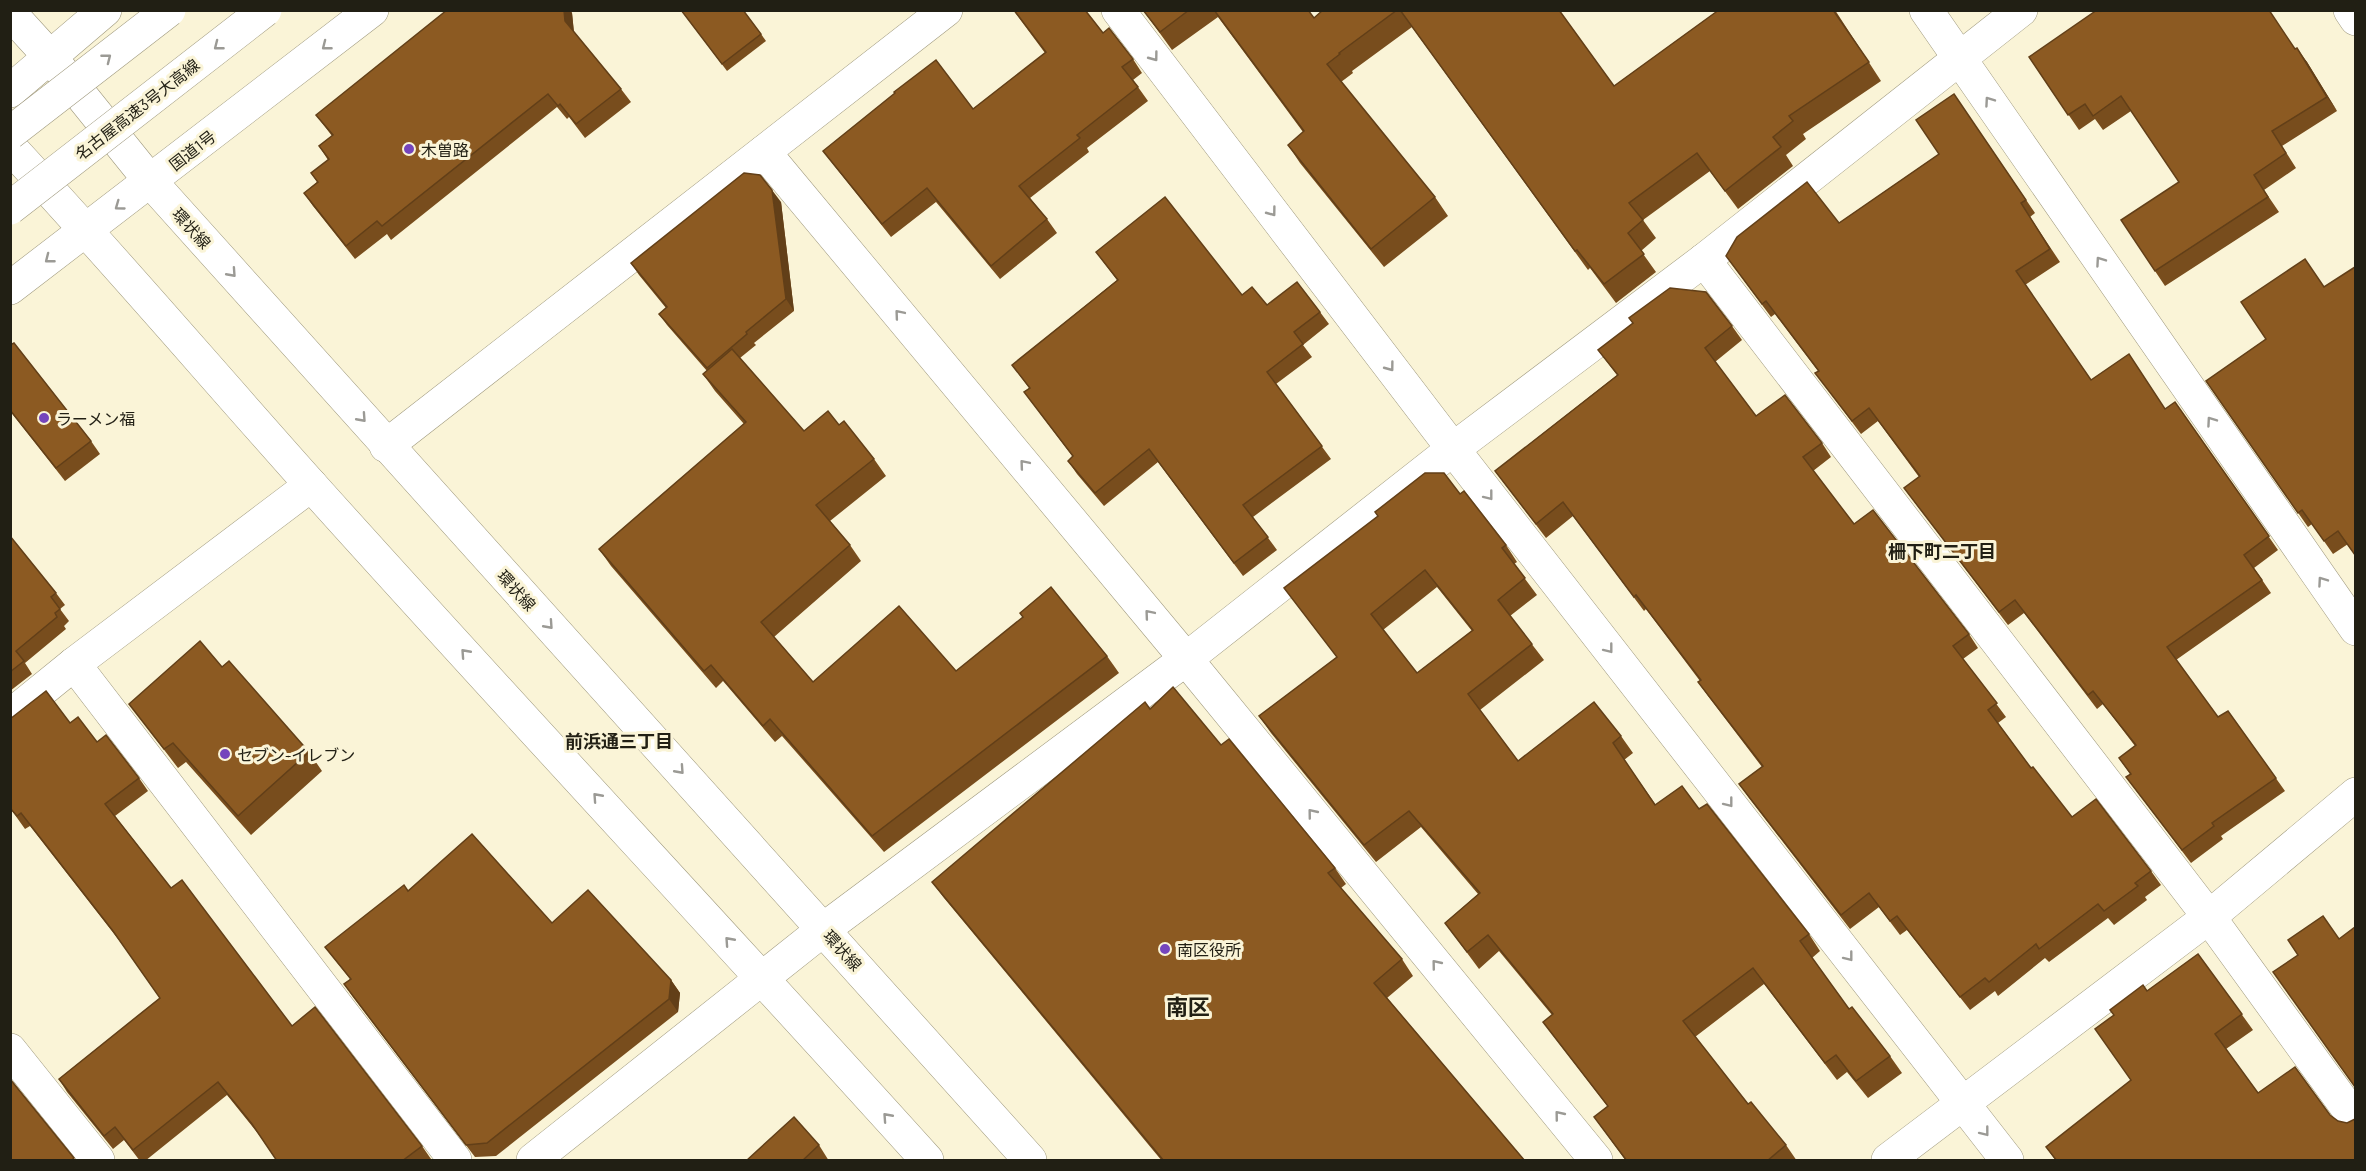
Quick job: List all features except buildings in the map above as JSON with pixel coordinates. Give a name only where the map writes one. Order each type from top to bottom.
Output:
[{"type":"main road","points":[[10,91],[105,10]]},
{"type":"main road","points":[[10,133],[169,10]]},
{"type":"main road","name":"名古屋高速3号大高線","points":[[10,208],[265,10]]},
{"type":"main road","name":"国道1号","points":[[10,288],[151,182],[372,10]]},
{"type":"main road","points":[[387,446],[945,10]]},
{"type":"main road","points":[[1118,10],[1453,450],[2007,1161]]},
{"type":"main road","points":[[1926,10],[2355,629]]},
{"type":"main road","points":[[533,1161],[824,929],[1186,659],[1453,450],[1704,260],[2021,10]]},
{"type":"main road","points":[[2350,10],[2355,19]]},
{"type":"main road","name":"環状線","points":[[10,13],[51,58],[151,182],[1030,1161]]},
{"type":"main road","points":[[10,147],[87,229],[311,485],[763,978],[927,1161]]},
{"type":"main road","points":[[764,152],[1186,659],[1596,1161]]},
{"type":"main road","points":[[1704,260],[2208,917],[2355,1120]]},
{"type":"main road","points":[[10,716],[74,664],[311,485]]},
{"type":"main road","points":[[74,664],[455,1161]]},
{"type":"main road","points":[[1888,1161],[1962,1102],[2208,917],[2355,794]]},
{"type":"main road","points":[[10,1050],[98,1161]]},
{"type":"place","name":"木曽路","points":[[409,149]]},
{"type":"place","name":"ラーメン福","points":[[44,418]]},
{"type":"place","name":"セブン-イレブン","points":[[225,754]]},
{"type":"place","name":"南区役所","points":[[1165,949]]},
{"type":"district","name":"柵下町二丁目","points":[[1942,551]]},
{"type":"district","name":"前浜通三丁目","points":[[619,741]]},
{"type":"district","name":"南区","points":[[1188,1006]]}]
